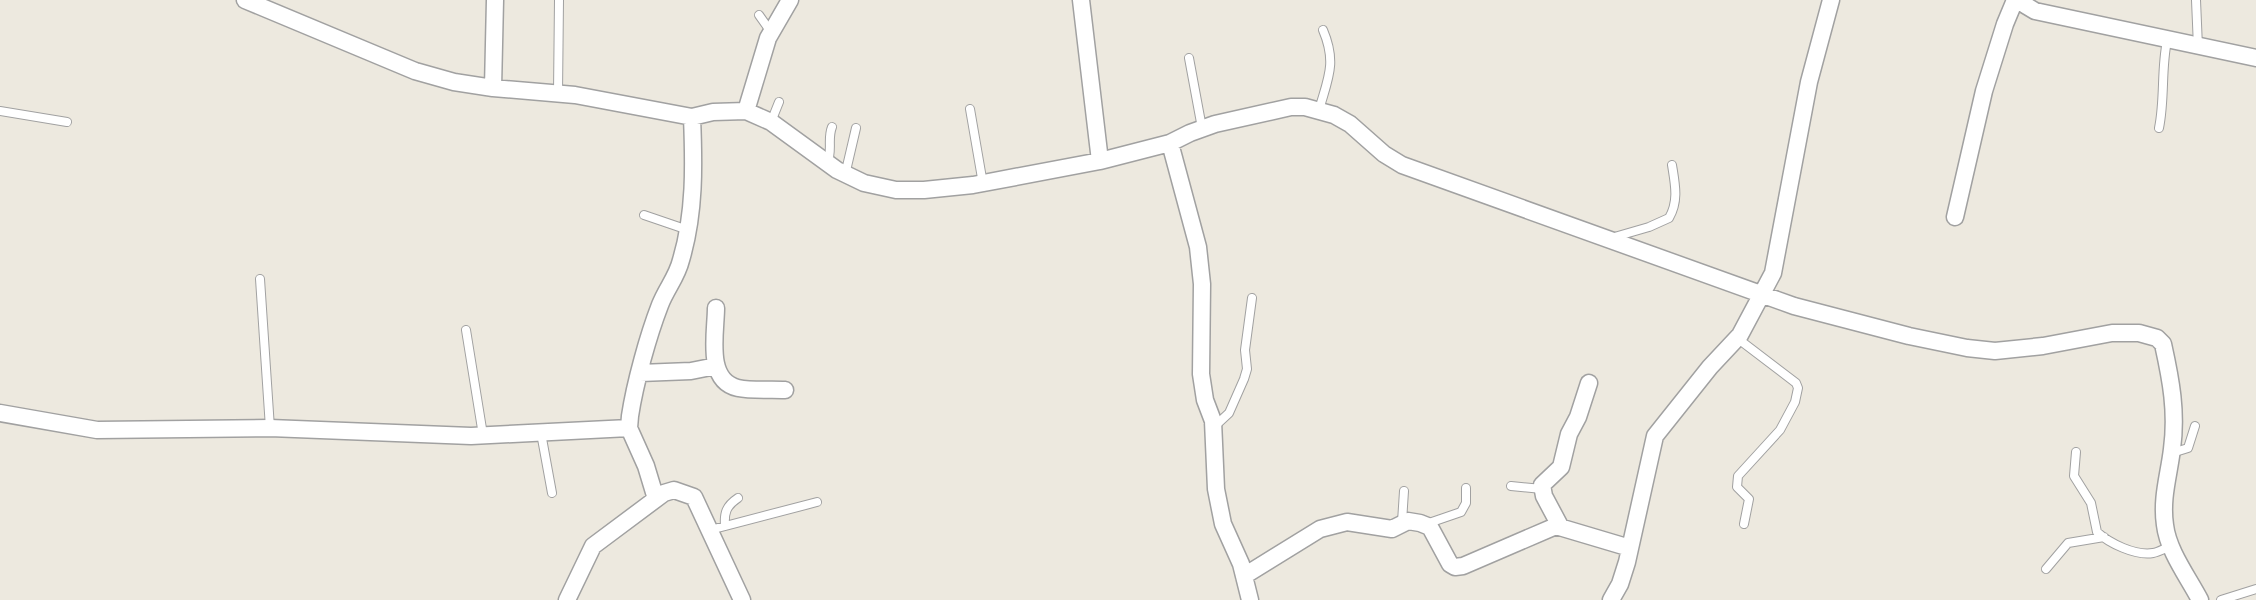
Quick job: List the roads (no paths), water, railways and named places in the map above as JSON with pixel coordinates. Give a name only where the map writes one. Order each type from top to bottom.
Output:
[{"type":"street","points":[[245,0],[415,71],[454,82],[493,88],[558,93],[692,117],[713,112],[746,111],[770,122],[845,175],[864,183],[896,190],[924,190],[983,184],[1100,161],[1170,143],[1202,128],[1291,106],[1319,110],[1350,124],[1384,154],[1402,165],[1763,295],[1857,323],[1967,348],[1995,351],[2043,346],[2112,333],[2139,333],[2157,338],[2163,344],[2173,388],[2174,424],[2172,453],[2163,502],[2165,526],[2171,546],[2200,600]]},
{"type":"street","points":[[493,88],[495,0]]},
{"type":"street","points":[[746,111],[772,32],[790,0]]},
{"type":"street","points":[[1082,0],[1100,161]]},
{"type":"street","points":[[1611,600],[1623,576],[1655,436],[1704,374],[1737,338],[1763,295],[1773,272],[1808,82],[1830,0]]},
{"type":"street","points":[[1955,217],[1984,91],[2005,24],[2015,0]]},
{"type":"street","points":[[2023,0],[2025,5],[2035,11],[2256,58]]},
{"type":"street","points":[[656,499],[646,466],[630,428],[632,403],[659,308],[682,260],[694,185],[692,117]]},
{"type":"street","points":[[1170,143],[1198,247],[1202,284],[1201,374],[1214,428],[1214,461],[1223,524],[1244,576],[1250,600]]},
{"type":"street","points":[[716,308],[716,366],[724,380],[737,388],[785,390]]},
{"type":"street","points":[[640,373],[691,370],[716,366]]},
{"type":"street","points":[[1560,526],[1542,489],[1544,481],[1556,474],[1561,467],[1569,434],[1578,417],[1589,384]]},
{"type":"street","points":[[0,413],[97,430],[270,428],[483,435],[630,428]]},
{"type":"street","points":[[567,600],[593,546],[664,493],[674,490],[694,497],[717,528],[742,600]]},
{"type":"street","points":[[1244,576],[1320,529],[1338,522],[1360,523],[1392,529],[1402,522],[1416,521],[1430,527],[1450,564],[1459,567],[1506,549],[1549,527],[1560,526],[1630,548]]},
{"type":"lane","points":[[558,93],[559,0]]},
{"type":"lane","points":[[2196,0],[2198,47]]},
{"type":"lane","points":[[759,15],[772,32]]},
{"type":"lane","points":[[1319,110],[1332,61],[1329,44],[1323,30]]},
{"type":"lane","points":[[2159,128],[2164,102],[2163,66],[2167,40]]},
{"type":"lane","points":[[1190,58],[1202,128]]},
{"type":"lane","points":[[770,122],[779,102]]},
{"type":"lane","points":[[970,109],[983,184]]},
{"type":"lane","points":[[0,110],[67,122]]},
{"type":"lane","points":[[827,164],[831,154],[830,135],[832,127]]},
{"type":"lane","points":[[845,175],[856,128]]},
{"type":"lane","points":[[1607,239],[1649,227],[1669,218],[1676,201],[1672,165]]},
{"type":"lane","points":[[644,215],[688,230]]},
{"type":"lane","points":[[260,279],[270,428]]},
{"type":"lane","points":[[1214,428],[1229,412],[1247,369],[1245,350],[1252,298]]},
{"type":"lane","points":[[466,330],[483,435]]},
{"type":"lane","points":[[1737,338],[1796,382],[1798,388],[1795,402],[1780,430],[1738,476],[1737,487],[1749,499],[1744,524]]},
{"type":"lane","points":[[2172,453],[2188,448],[2195,426]]},
{"type":"lane","points":[[541,432],[552,493]]},
{"type":"lane","points":[[2076,452],[2074,476],[2091,503],[2097,532],[2104,537],[2142,553],[2151,554],[2171,546]]},
{"type":"lane","points":[[1511,486],[1542,489]]},
{"type":"lane","points":[[1424,525],[1461,512],[1466,503],[1466,488]]},
{"type":"lane","points":[[1402,522],[1404,491]]},
{"type":"lane","points":[[717,528],[726,509],[738,498]]},
{"type":"lane","points":[[717,528],[817,502]]},
{"type":"lane","points":[[2046,569],[2068,543],[2104,537]]},
{"type":"lane","points":[[2221,600],[2256,589]]}]
